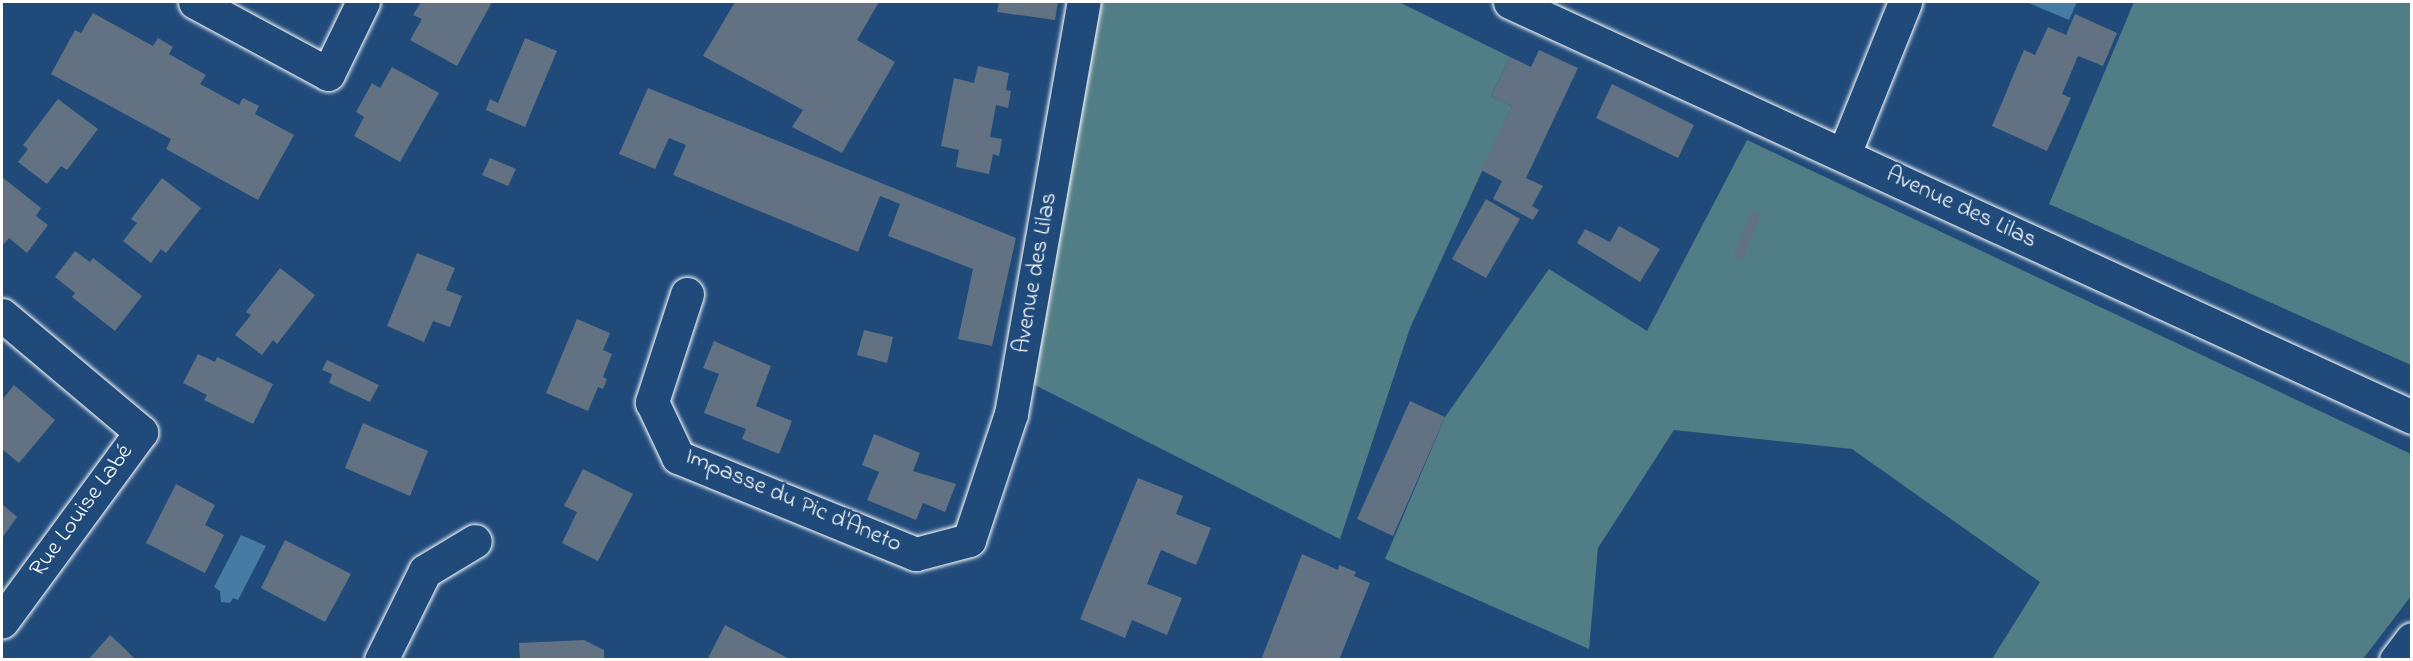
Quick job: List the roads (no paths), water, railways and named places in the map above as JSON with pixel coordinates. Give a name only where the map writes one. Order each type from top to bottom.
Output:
[{"type":"street","points":[[195,2],[328,74],[363,2]]},
{"type":"street","name":"Avenue des Lilas","points":[[969,540],[1011,414],[1084,2]]},
{"type":"street","name":"Avenue des Lilas","points":[[1510,2],[2412,417]]},
{"type":"street","points":[[1844,154],[1905,2]]},
{"type":"street","name":"Impasse du Pic d'Aneto","points":[[687,294],[652,402],[678,457],[916,554],[969,540]]},
{"type":"street","name":"Rue Louise Labé","points":[[2,315],[141,432],[2,621]]},
{"type":"street","points":[[381,660],[425,571],[475,541]]},
{"type":"street","points":[[2396,660],[2412,639]]},
{"type":"water","points":[[2026,2],[2077,2],[2069,20]]},
{"type":"water","points":[[241,535],[266,546],[238,600],[233,598],[230,603],[221,602],[220,591],[214,587]]}]
